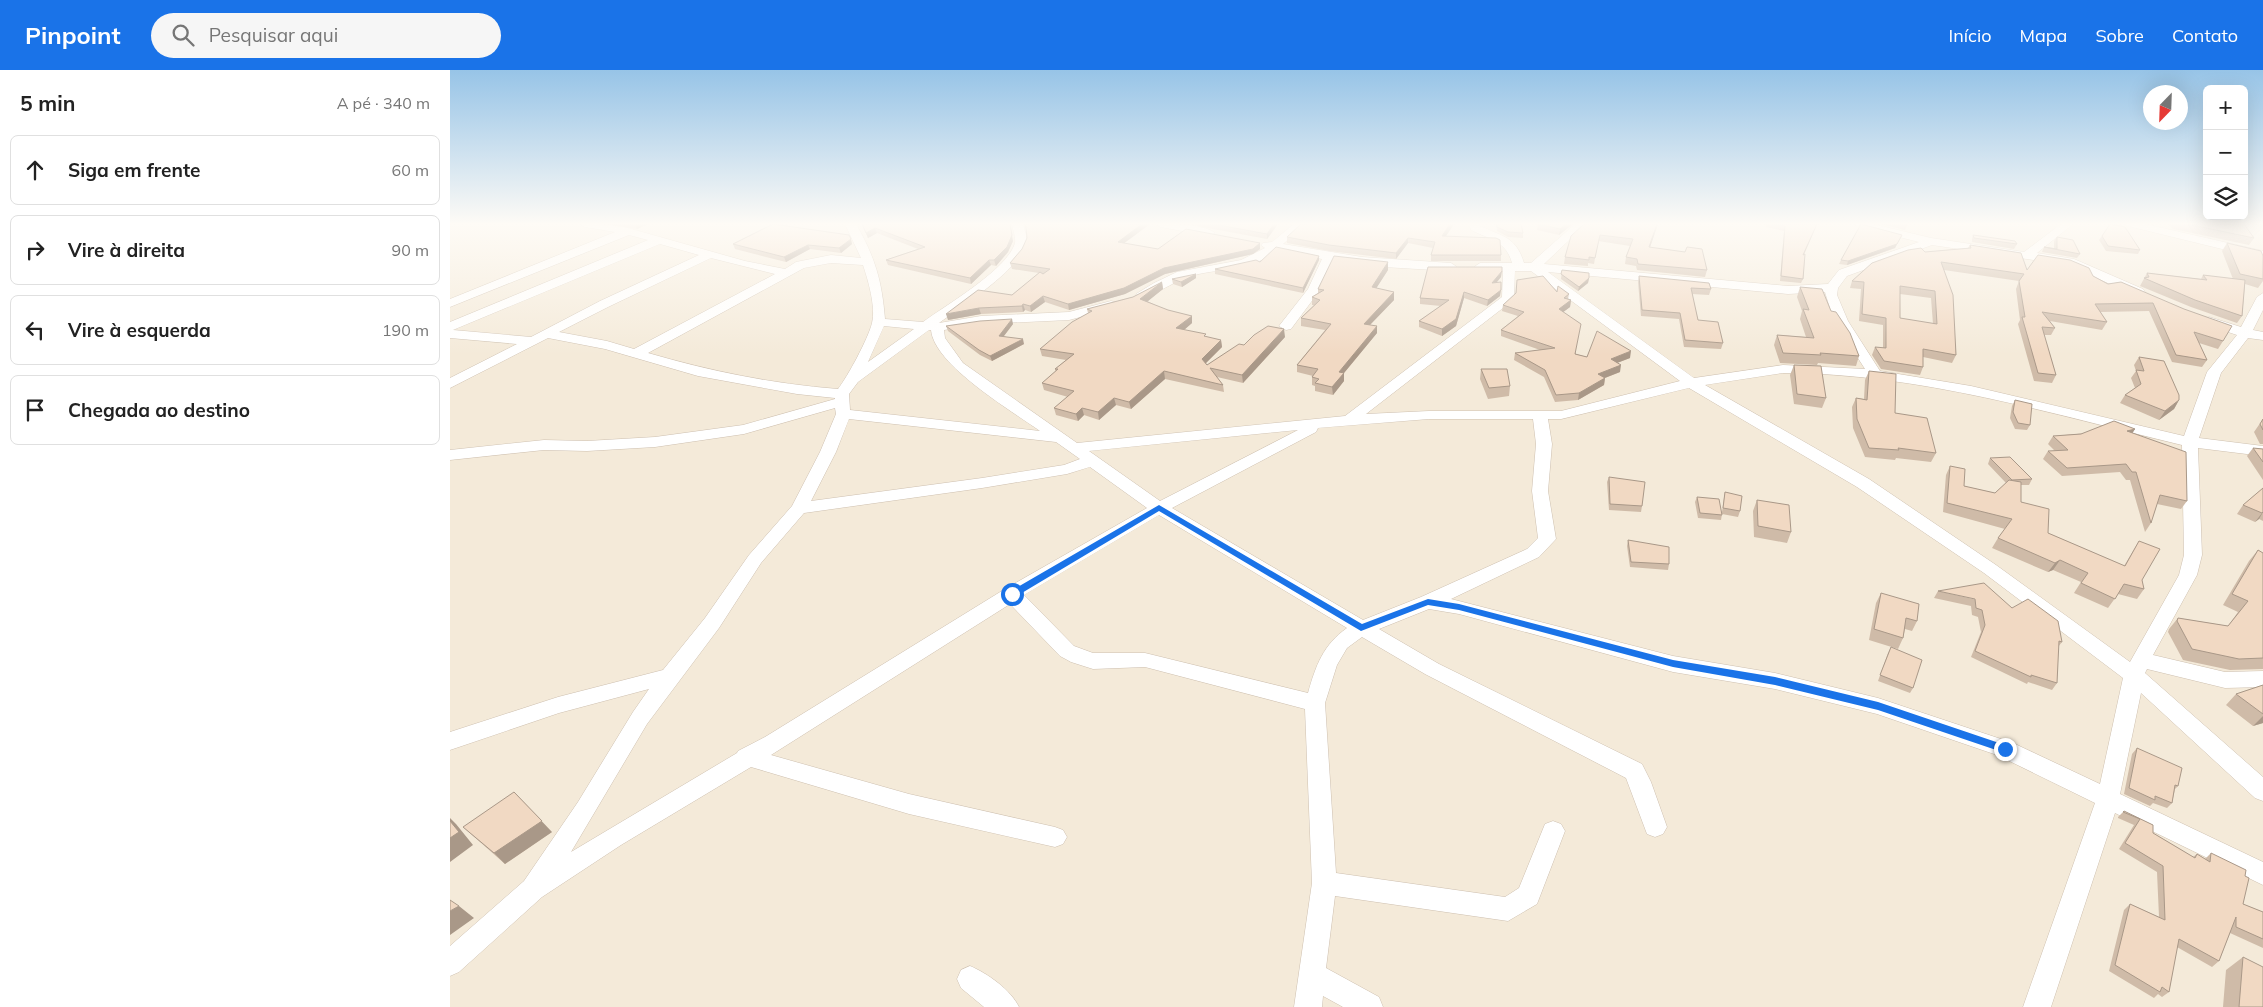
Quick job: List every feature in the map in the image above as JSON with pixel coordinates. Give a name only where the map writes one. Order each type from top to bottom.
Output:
[{"type":"street","points":[[450,303],[537,268]]},
{"type":"street","points":[[450,327],[591,268]]},
{"type":"street","points":[[450,384],[604,304],[682,268]]},
{"type":"street","points":[[765,268],[784,272]]},
{"type":"street","points":[[635,354],[784,272],[795,268]]},
{"type":"street","points":[[533,889],[586,809],[640,718],[712,623],[755,559],[799,508],[828,452],[845,397],[878,322],[876,284],[870,268]]},
{"type":"street","points":[[450,455],[544,445],[587,446],[655,442],[744,429],[845,397],[994,277],[1002,268]]},
{"type":"street","points":[[878,322],[932,327],[981,320],[1069,316],[1127,300],[1169,279],[1219,268]]},
{"type":"street","points":[[1286,326],[1314,290],[1324,268]]},
{"type":"street","points":[[1349,420],[1508,298],[1514,268]]},
{"type":"street","points":[[1535,268],[1691,384],[1871,489],[2137,667],[2263,791]]},
{"type":"street","points":[[1542,268],[1779,289],[1832,288]]},
{"type":"street","points":[[1858,268],[1843,273],[1832,288],[1831,295],[1841,321],[1875,374]]},
{"type":"street","points":[[2084,268],[2153,298]]},
{"type":"street","points":[[2037,1007],[2108,799],[2137,667],[2188,574],[2193,556],[2190,442],[2214,372],[2254,334],[2263,297]]},
{"type":"street","points":[[2194,315],[2254,334]]},
{"type":"street","points":[[932,327],[958,366],[1159,508],[1432,669],[1634,772],[1640,782],[1655,827]]},
{"type":"street","points":[[450,334],[533,341]]},
{"type":"street","points":[[546,334],[607,345],[698,372],[845,397],[1067,443],[1429,415],[1485,414],[1540,416],[1570,413],[1691,384],[1783,369],[1813,369],[1875,374],[1971,390],[2190,442],[2263,451]]},
{"type":"street","points":[[1308,1007],[1324,883],[1315,703],[1327,664],[1340,643],[1361,628],[1428,602],[1534,553],[1547,539],[1540,491],[1544,444],[1540,416]]},
{"type":"street","points":[[450,963],[533,889],[746,757],[773,743],[1012,594],[1159,508],[1302,432],[1326,423]]},
{"type":"street","points":[[799,508],[991,482],[1067,469],[1091,461]]},
{"type":"street","points":[[1012,594],[1068,651],[1078,657],[1093,661],[1145,660],[1315,703]]},
{"type":"street","points":[[1428,602],[1459,607],[1673,664],[1775,681],[1878,706],[2005,749],[2263,874]]},
{"type":"street","points":[[2137,667],[2225,680],[2263,679]]},
{"type":"street","points":[[450,741],[558,705],[670,676]]},
{"type":"street","points":[[746,757],[909,804],[1055,837]]},
{"type":"street","points":[[1324,883],[1508,909],[1528,896],[1553,831]]},
{"type":"street","points":[[1312,975],[1369,1007]]},
{"type":"street","points":[[970,979],[1005,1007]]},
{"type":"shaded area","points":[[450,268],[2263,268],[2263,1007],[450,1007]]},
{"type":"building","points":[[922,268],[981,268],[970,278]]},
{"type":"building","points":[[1042,268],[1165,268],[1124,288],[1068,304],[1043,296],[1030,306],[1023,304],[1022,306],[979,308],[946,314],[978,290],[1012,295],[1040,272],[1043,274],[1050,269]]},
{"type":"building","points":[[1221,268],[1313,268],[1303,288],[1215,269]]},
{"type":"building","points":[[1328,268],[1384,268],[1372,287],[1394,292],[1364,324],[1377,326],[1339,372],[1344,373],[1332,387],[1315,383],[1319,379],[1312,377],[1318,369],[1297,365],[1331,324],[1301,318],[1320,300],[1312,297],[1324,290],[1318,289]]},
{"type":"building","points":[[1428,268],[1502,268],[1502,271],[1492,283],[1501,282],[1501,290],[1488,300],[1464,292],[1456,319],[1442,329],[1419,321],[1449,300],[1420,298]]},
{"type":"building","points":[[1681,268],[1706,268],[1707,270]]},
{"type":"building","points":[[1782,268],[1804,268],[1803,279],[1781,276]]},
{"type":"building","points":[[1867,268],[1943,268],[1953,295],[1956,355],[1923,349],[1923,367],[1884,361],[1875,347],[1886,348],[1886,318],[1862,314],[1864,282],[1852,281]],"holes":[[[1900,286],[1935,291],[1937,324],[1900,318]]]},
{"type":"building","points":[[1981,268],[2026,268],[2027,270],[2029,268],[2088,268],[2093,276],[2108,284],[2121,282],[2184,309],[2232,326],[2223,341],[2194,332],[2207,360],[2176,355],[2153,303],[2095,304],[2107,322],[2042,312],[2055,328],[2042,327],[2056,375],[2038,373],[2022,317],[2025,317],[2019,281],[2024,274]]},
{"type":"building","points":[[2237,268],[2263,268],[2263,279],[2240,274]]},
{"type":"building","points":[[1562,270],[1589,273],[1589,278],[1579,287],[1561,274]]},
{"type":"building","points":[[2147,273],[2207,280],[2203,275],[2245,280],[2242,316],[2195,300],[2144,278],[2149,277]]},
{"type":"building","points":[[1196,274],[1181,282],[1172,279]]},
{"type":"building","points":[[1543,276],[1557,292],[1558,286],[1569,294],[1564,298],[1571,300],[1559,309],[1581,324],[1575,354],[1587,357],[1597,331],[1631,351],[1611,359],[1621,365],[1598,374],[1605,378],[1579,393],[1556,395],[1545,370],[1515,353],[1555,348],[1501,330],[1524,312],[1503,305],[1516,293],[1517,280]]},
{"type":"building","points":[[1639,276],[1709,283],[1711,289],[1691,288],[1698,320],[1718,322],[1723,343],[1685,340],[1680,313],[1642,310]]},
{"type":"building","points":[[1162,282],[1140,299],[1168,310],[1192,316],[1176,328],[1206,334],[1204,336],[1221,340],[1202,359],[1207,365],[1239,344],[1244,345],[1254,335],[1268,326],[1284,329],[1242,375],[1210,368],[1223,385],[1164,371],[1129,402],[1114,398],[1098,412],[1082,408],[1076,414],[1054,408],[1074,391],[1042,383],[1058,369],[1055,369],[1074,354],[1040,349],[1072,322],[1092,311],[1087,309],[1133,297]]},
{"type":"building","points":[[1800,287],[1822,289],[1831,311],[1836,312],[1850,333],[1859,356],[1783,353],[1777,335],[1814,338],[1803,309],[1809,310]]},
{"type":"building","points":[[1012,319],[999,336],[1023,339],[990,356],[946,326],[980,321]]},
{"type":"building","points":[[2139,357],[2164,361],[2179,395],[2179,400],[2165,411],[2125,395],[2141,384],[2136,370],[2144,371]]},
{"type":"building","points":[[1794,365],[1821,366],[1826,398],[1797,394]]},
{"type":"building","points":[[1481,369],[1507,369],[1510,386],[1489,388]]},
{"type":"building","points":[[1869,371],[1896,374],[1895,413],[1927,418],[1936,453],[1898,448],[1899,450],[1869,448],[1857,419],[1856,398],[1867,400]]},
{"type":"building","points":[[2015,400],[2032,404],[2030,425],[2018,423],[2013,412]]},
{"type":"building","points":[[2263,419],[2263,430],[2260,424]]},
{"type":"building","points":[[2114,421],[2135,429],[2127,431],[2186,452],[2187,501],[2160,495],[2151,523],[2136,472],[2132,472],[2126,464],[2067,468],[2048,451],[2068,450],[2053,436],[2081,434]]},
{"type":"building","points":[[2253,448],[2263,449],[2263,462]]},
{"type":"building","points":[[2010,457],[2032,479],[2012,480],[1990,458]]},
{"type":"building","points":[[1950,466],[1965,469],[1964,486],[1995,493],[2009,480],[2021,482],[2021,502],[2049,509],[2048,533],[2125,566],[2139,541],[2160,549],[2142,580],[2144,589],[2124,584],[2115,599],[2081,583],[2088,573],[2060,560],[2055,563],[1998,538],[2012,519],[1947,503]]},
{"type":"building","points":[[1609,477],[1645,482],[1642,506],[1610,504]]},
{"type":"building","points":[[2263,488],[2262,513],[2243,505]]},
{"type":"building","points":[[1725,492],[1742,496],[1740,511],[1723,508]]},
{"type":"building","points":[[1697,497],[1719,499],[1722,515],[1700,513]]},
{"type":"building","points":[[1757,500],[1789,505],[1791,532],[1758,526]]},
{"type":"building","points":[[1628,540],[1669,547],[1669,564],[1631,562]]},
{"type":"building","points":[[2258,550],[2263,553],[2263,658],[2239,659],[2192,649],[2177,621],[2178,618],[2228,626],[2248,601],[2232,594]]},
{"type":"building","points":[[1984,583],[2012,608],[2028,599],[2058,621],[2062,642],[2059,641],[2057,683],[2031,675],[2031,677],[1975,651],[1985,625],[1982,610],[1976,608],[1975,599],[1938,591]]},
{"type":"building","points":[[1881,593],[1919,604],[1917,621],[1906,618],[1903,638],[1874,629]]},
{"type":"building","points":[[1891,647],[1922,660],[1913,688],[1880,675]]},
{"type":"building","points":[[2263,685],[2263,714],[2236,694]]},
{"type":"building","points":[[2137,748],[2182,768],[2178,786],[2175,785],[2172,803],[2155,796],[2155,800],[2129,788]]},
{"type":"building","points":[[514,792],[542,821],[494,853],[463,827]]},
{"type":"building","points":[[2124,811],[2153,825],[2153,833],[2195,858],[2197,854],[2210,862],[2211,853],[2246,870],[2245,876],[2249,878],[2243,904],[2263,912],[2263,939],[2236,927],[2236,917],[2219,961],[2179,939],[2169,992],[2162,987],[2160,992],[2115,965],[2130,904],[2165,920],[2163,866],[2125,843],[2140,819]]},
{"type":"building","points":[[450,821],[459,832],[450,838]]},
{"type":"building","points":[[450,900],[459,906],[450,911]]},
{"type":"building","points":[[2243,957],[2263,967],[2263,1007],[2239,1007]]},
{"type":"route","points":[[1012,594],[1159,508],[1361,628],[1428,602],[1459,607],[1673,664],[1775,681],[1878,706],[2005,749]]}]
